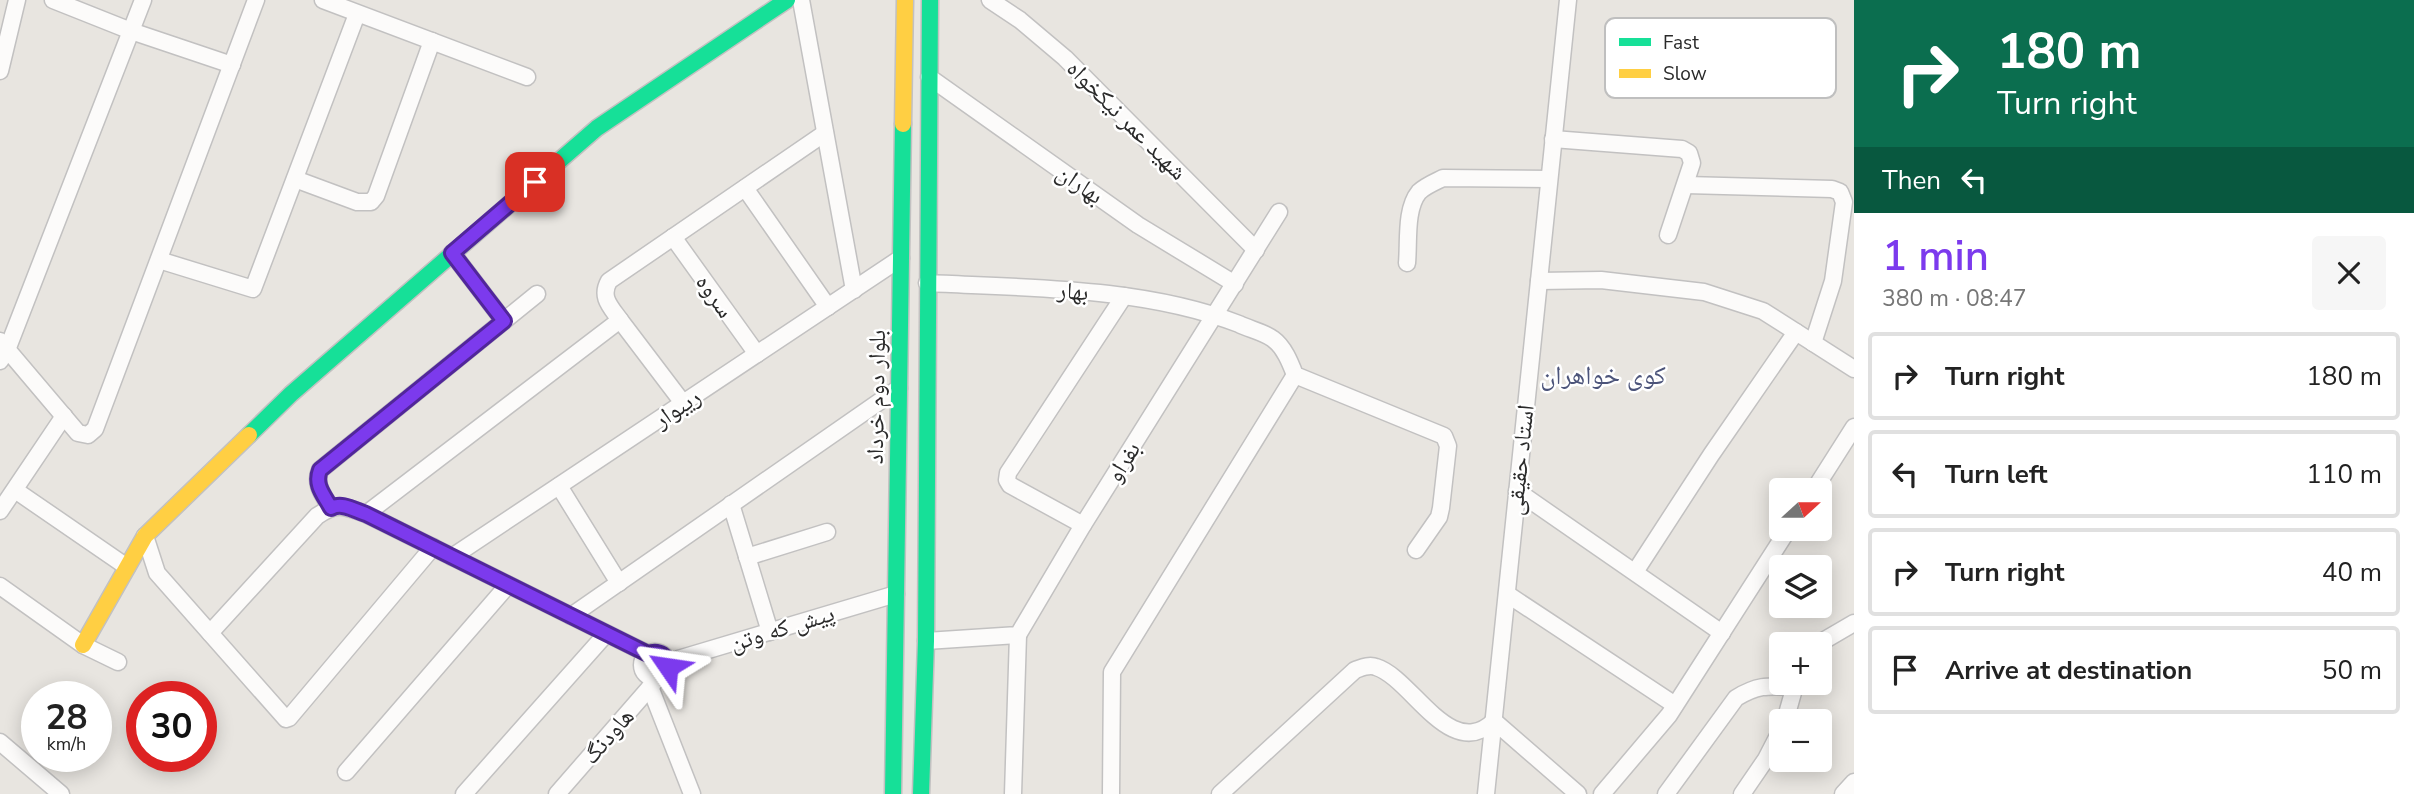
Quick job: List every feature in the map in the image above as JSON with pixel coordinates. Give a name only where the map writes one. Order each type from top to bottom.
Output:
[{"type":"street","points":[[0,71],[17,0]]},
{"type":"street","points":[[53,0],[131,31],[232,65]]},
{"type":"street","points":[[143,0],[2,351],[78,433],[88,435],[95,429],[256,0]]},
{"type":"street","points":[[323,0],[527,77]]},
{"type":"street","points":[[83,645],[145,536],[291,394],[597,128],[787,0]]},
{"type":"street","points":[[801,0],[854,290]]},
{"type":"street","points":[[895,0],[905,26]]},
{"type":"street","name":"بلوار دوم خرداد","points":[[893,794],[905,0]]},
{"type":"street","name":"بلوار دوم خرداد","points":[[921,794],[926,641],[930,0]]},
{"type":"street","name":"شهید عمر نیکخواه","points":[[990,0],[1020,20],[1065,58],[1256,250]]},
{"type":"street","name":"استاد حقیقی","points":[[1486,794],[1567,5]]},
{"type":"street","points":[[159,260],[253,289],[357,14]]},
{"type":"street","points":[[295,179],[357,202],[371,202],[376,195],[432,41]]},
{"type":"street","name":"بهاران","points":[[929,77],[1138,225],[1235,284]]},
{"type":"street","points":[[683,403],[604,297],[608,281],[825,133]]},
{"type":"street","points":[[1553,139],[1682,149],[1689,153],[1692,163],[1668,234]]},
{"type":"street","points":[[1406,263],[1412,208],[1419,193],[1429,185],[1443,178],[1549,178]]},
{"type":"street","points":[[1686,185],[1832,189],[1840,192],[1844,202],[1833,281],[1813,343]]},
{"type":"street","points":[[745,188],[828,307]]},
{"type":"street","name":"بفراو","points":[[1018,635],[1083,525],[1279,212]]},
{"type":"street","name":"سروه","points":[[673,237],[757,354]]},
{"type":"street","points":[[452,253],[504,321]]},
{"type":"street","name":"ریبوار","points":[[452,557],[901,258]]},
{"type":"street","points":[[1538,281],[1601,280],[1704,292],[1763,311],[1854,369]]},
{"type":"street","name":"بهار","points":[[927,283],[1125,296],[1216,315],[1272,338],[1281,346],[1295,375]]},
{"type":"street","points":[[331,508],[318,485],[320,470],[537,294]]},
{"type":"street","points":[[1083,525],[1010,485],[1007,480],[1008,473],[1125,296]]},
{"type":"street","points":[[366,514],[620,320]]},
{"type":"street","points":[[1635,572],[1796,332]]},
{"type":"street","points":[[1111,794],[1112,672],[1295,375],[1444,436],[1448,446],[1441,508],[1416,550]]},
{"type":"street","points":[[571,616],[899,388]]},
{"type":"street","points":[[0,512],[64,416]]},
{"type":"street","points":[[1822,478],[1854,427]]},
{"type":"street","points":[[559,486],[619,583]]},
{"type":"street","points":[[15,491],[128,567]]},
{"type":"street","points":[[1517,491],[1723,633]]},
{"type":"street","points":[[732,504],[770,632]]},
{"type":"street","points":[[210,633],[317,516],[335,505],[366,514],[648,654]]},
{"type":"street","points":[[747,556],[827,531]]},
{"type":"street","points":[[145,536],[157,573],[282,716],[289,718],[433,547]]},
{"type":"street","points":[[1602,794],[1675,705],[1781,541]]},
{"type":"street","points":[[346,772],[508,585]]},
{"type":"street","points":[[0,586],[83,645],[118,662]]},
{"type":"street","name":"پیش که وتن","points":[[668,662],[896,594]]},
{"type":"street","points":[[1507,594],[1675,705]]},
{"type":"street","points":[[1832,636],[1854,623]]},
{"type":"street","points":[[464,794],[606,634]]},
{"type":"street","points":[[926,641],[1018,635],[1013,794]]},
{"type":"street","points":[[654,682],[666,672],[668,662],[662,654],[653,652],[648,654],[643,668],[654,682],[692,794]]},
{"type":"street","points":[[1220,794],[1355,670],[1365,666],[1376,667],[1388,674],[1438,719],[1459,732],[1473,733],[1484,730],[1494,722],[1578,794]]},
{"type":"street","name":"هاودنگ","points":[[557,794],[654,682]]},
{"type":"street","points":[[1666,794],[1736,698],[1752,688],[1769,686]]},
{"type":"street","points":[[0,741],[61,794]]},
{"type":"street","points":[[1742,794],[1769,753]]},
{"type":"street","points":[[1843,794],[1854,782]]},
{"type":"traffic: fast","points":[[249,435],[291,394],[597,128],[787,0]]},
{"type":"traffic: fast","points":[[921,794],[926,641],[930,0]]},
{"type":"traffic: fast","points":[[893,794],[903,124]]},
{"type":"traffic: slow","points":[[903,124],[905,0]]},
{"type":"traffic: slow","points":[[83,645],[145,536],[249,435]]},
{"type":"district","name":"کوی خواهران","points":[[1603,375]]},
{"type":"route","points":[[535,182],[452,253],[504,321],[320,470],[318,485],[331,508],[335,505],[349,507],[366,514],[648,654],[662,654],[668,667]]}]
